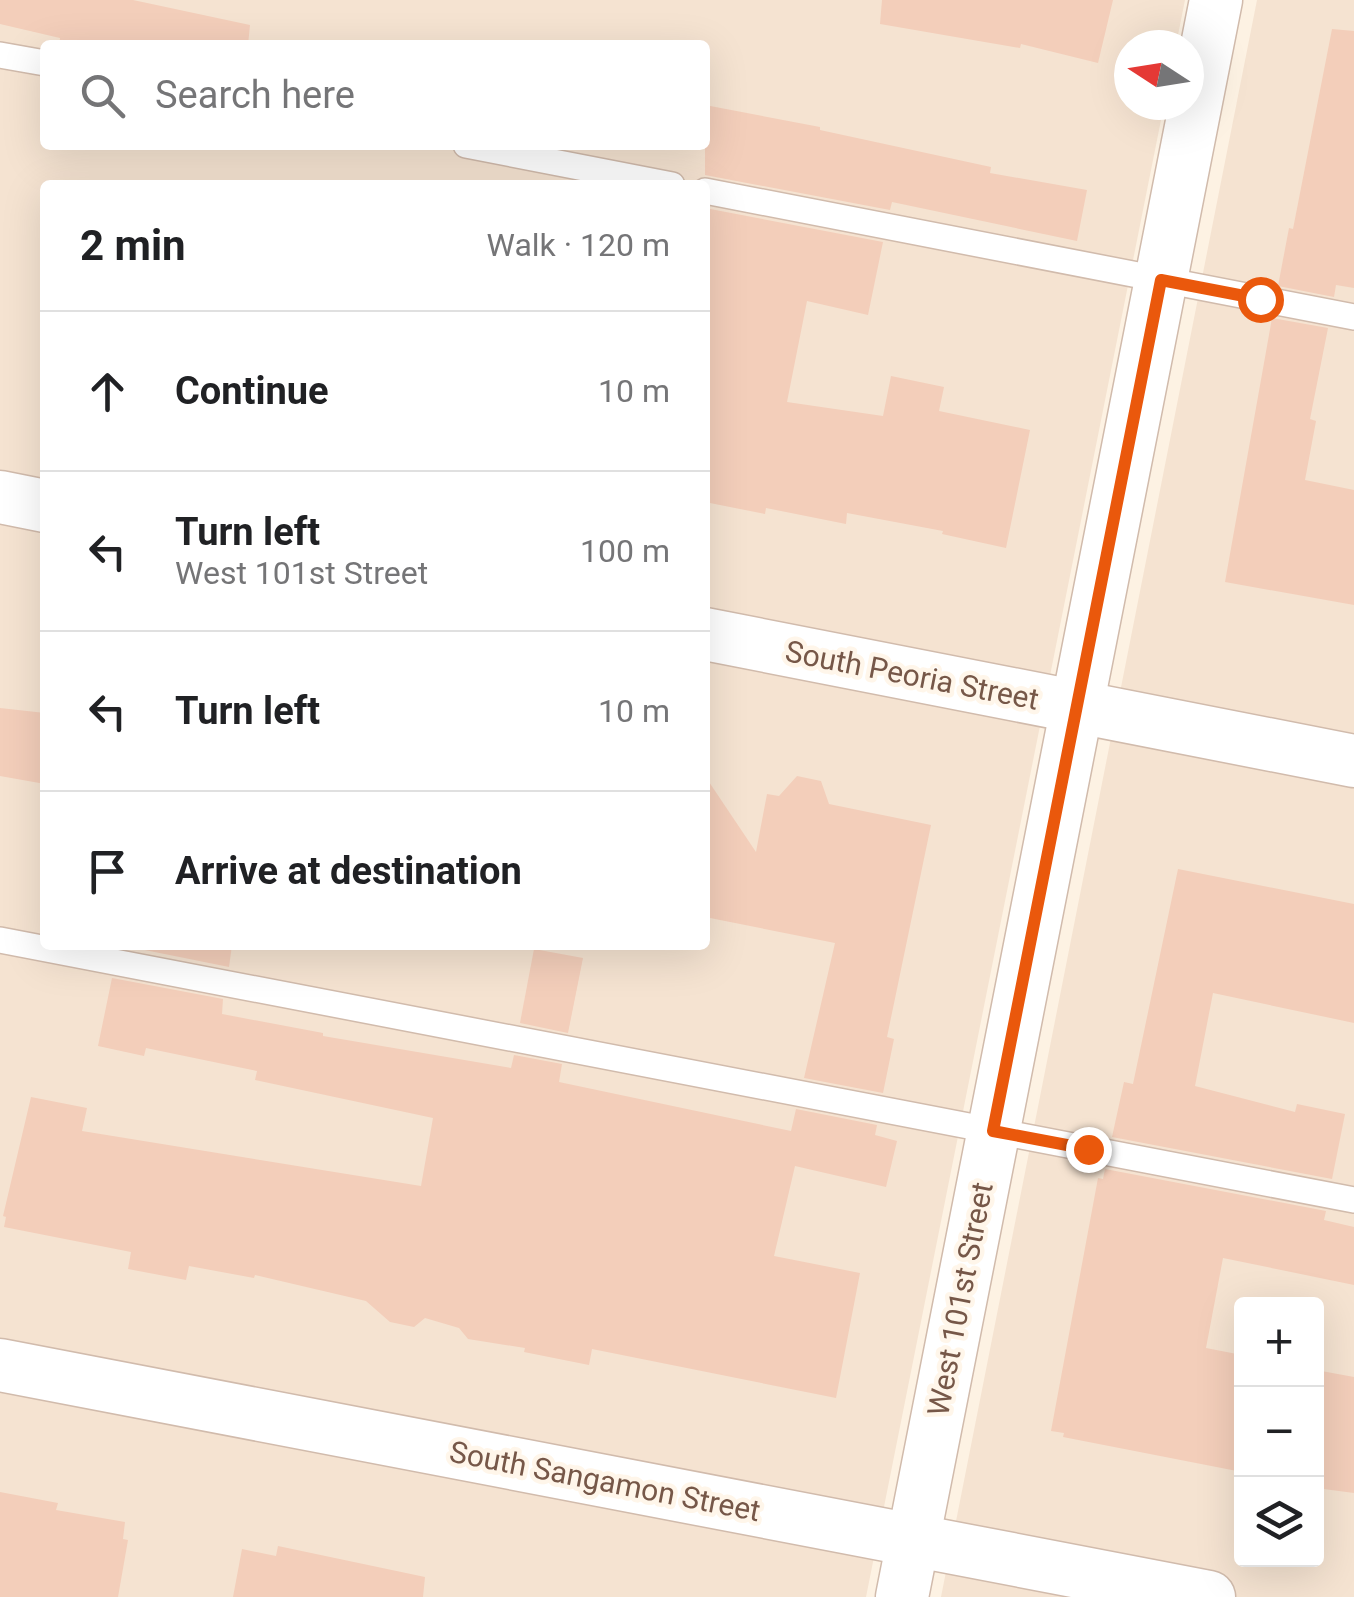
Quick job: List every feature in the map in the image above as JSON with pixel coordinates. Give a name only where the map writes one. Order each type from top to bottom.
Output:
[{"type":"street","name":"West 101st Street","points":[[902,1597],[1216,0]]},
{"type":"street","points":[[0,497],[40,505]]},
{"type":"street","name":"South Peoria Street","points":[[710,635],[1354,761]]},
{"type":"street","name":"South Sangamon Street","points":[[0,1365],[1209,1597]]},
{"type":"lane","points":[[0,55],[40,63]]},
{"type":"lane","points":[[492,150],[646,180]]},
{"type":"lane","points":[[710,192],[1354,316]]},
{"type":"lane","points":[[0,940],[40,948]]},
{"type":"lane","points":[[52,950],[1354,1200]]},
{"type":"shaded area","points":[[0,0],[1185,0],[1179,30],[1114,30],[1114,120],[1161,120],[866,1597],[0,1597]]},
{"type":"shaded area","points":[[1257,0],[1354,0],[1354,1597],[941,1597]]},
{"type":"building","points":[[0,0],[133,0],[250,25],[248,40],[60,40],[0,24]]},
{"type":"building","points":[[882,0],[1113,0],[1098,63],[1021,44],[1020,48],[880,24]]},
{"type":"building","points":[[1332,29],[1354,31],[1354,288],[1336,285],[1334,297],[1278,286]]},
{"type":"building","points":[[710,106],[991,167],[990,173],[1087,190],[1077,241],[892,202],[890,210],[705,175],[705,150],[710,150]]},
{"type":"building","points":[[710,209],[883,242],[868,315],[807,301],[787,402],[883,416],[891,376],[944,387],[939,411],[1030,430],[1006,548],[942,534],[943,531],[847,513],[846,524],[766,508],[765,514],[710,503]]},
{"type":"building","points":[[1272,318],[1328,328],[1310,419],[1316,421],[1305,480],[1354,490],[1354,605],[1225,582]]},
{"type":"building","points":[[0,708],[40,712],[40,783],[0,776]]},
{"type":"building","points":[[797,776],[821,781],[829,804],[931,825],[887,1037],[894,1039],[883,1093],[804,1078],[835,943],[710,918],[710,783],[756,852],[767,794],[779,796]]},
{"type":"building","points":[[1178,869],[1354,904],[1354,1023],[1213,993],[1195,1086],[1295,1112],[1297,1104],[1345,1114],[1332,1179],[1112,1137],[1124,1082],[1133,1084]]},
{"type":"building","points":[[145,950],[231,950],[229,967]]},
{"type":"building","points":[[534,950],[583,958],[568,1033],[520,1023]]},
{"type":"building","points":[[112,978],[223,999],[222,1014],[323,1036],[511,1068],[514,1055],[562,1064],[559,1082],[791,1131],[796,1109],[877,1125],[875,1135],[897,1141],[886,1187],[795,1166],[774,1256],[860,1273],[836,1398],[592,1349],[589,1365],[524,1352],[525,1348],[468,1339],[459,1328],[425,1318],[414,1327],[390,1322],[366,1301],[255,1275],[254,1278],[189,1266],[186,1280],[128,1269],[131,1252],[4,1227],[3,1216],[31,1097],[87,1108],[82,1131],[421,1186],[433,1118],[255,1080],[257,1071],[146,1048],[144,1056],[98,1046]]},
{"type":"building","points":[[1105,1169],[1326,1211],[1324,1220],[1354,1227],[1354,1285],[1223,1258],[1206,1348],[1234,1353],[1234,1470],[1063,1437],[1064,1433],[1051,1431],[1098,1178],[1103,1179]]},
{"type":"building","points":[[1324,1371],[1354,1377],[1354,1493],[1324,1489]]},
{"type":"building","points":[[0,1492],[58,1503],[56,1510],[125,1522],[123,1539],[128,1540],[118,1597],[0,1597]]},
{"type":"building","points":[[278,1546],[425,1577],[423,1597],[233,1597],[242,1549],[276,1556]]},
{"type":"route","points":[[1088,1149],[993,1131],[1161,280],[1260,299]]}]
